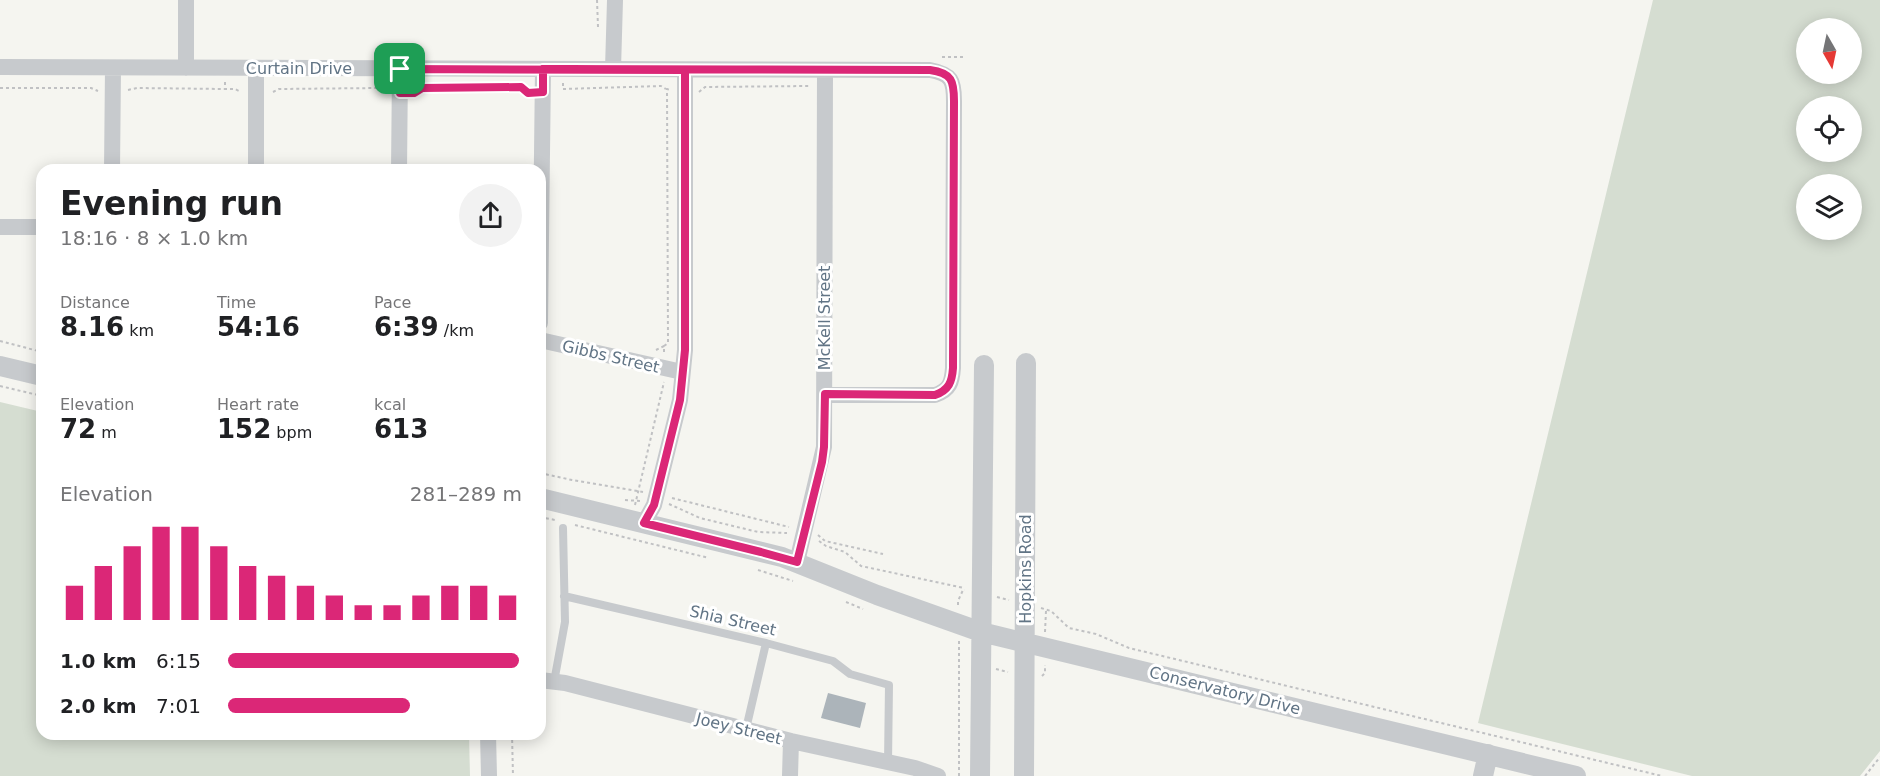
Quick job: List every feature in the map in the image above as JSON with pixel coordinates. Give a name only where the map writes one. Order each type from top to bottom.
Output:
[{"type":"street","points":[[186,0],[186,68]]},
{"type":"street","points":[[613,69],[615,0]]},
{"type":"street","name":"Curtain Drive","points":[[0,67],[938,72],[951,78],[954,101],[953,368],[951,383],[947,389],[935,395],[825,394]]},
{"type":"street","points":[[112,164],[114,68]]},
{"type":"street","points":[[256,68],[256,164]]},
{"type":"street","points":[[399,164],[400,69]]},
{"type":"street","points":[[542,164],[543,69]]},
{"type":"street","points":[[644,523],[661,501],[680,400],[685,350],[685,70]]},
{"type":"street","name":"McKell Street","points":[[797,572],[824,447],[825,394],[817,70]]},
{"type":"street","points":[[0,227],[36,227]]},
{"type":"street","name":"Gibbs Street","points":[[546,341],[682,372]]},
{"type":"street","name":"Hopkins Road","points":[[1024,776],[1026,363]]},
{"type":"street","points":[[980,776],[984,365]]},
{"type":"street","points":[[0,366],[36,375]]},
{"type":"street","name":"Conservatory Drive","points":[[546,499],[761,552],[797,572],[877,595],[981,632],[1576,776]]},
{"type":"street","name":"Joey Street","points":[[547,681],[791,741],[915,768],[938,776]]},
{"type":"street","points":[[488,740],[489,776]]},
{"type":"street","points":[[790,776],[791,741]]},
{"type":"street","points":[[1483,776],[1488,754]]},
{"type":"lane","points":[[547,681],[565,622],[564,525]]},
{"type":"lane","name":"Shia Street","points":[[564,596],[834,661],[850,674],[889,685],[888,763]]},
{"type":"lane","points":[[746,729],[766,643]]},
{"type":"path","points":[[939,57],[963,57]]},
{"type":"path","points":[[422,69],[422,88],[521,87],[528,93],[558,92],[563,89]]},
{"type":"path","points":[[698,93],[705,87],[809,86],[817,70]]},
{"type":"path","points":[[590,89],[661,86],[667,89]]},
{"type":"path","points":[[0,88],[91,88],[99,91]]},
{"type":"path","points":[[129,90],[137,88],[225,89]]},
{"type":"path","points":[[273,92],[279,89],[378,88],[384,92],[400,93]]},
{"type":"path","points":[[0,341],[36,350]]},
{"type":"path","points":[[546,474],[638,491],[664,382],[664,346],[655,351]]},
{"type":"path","points":[[0,386],[36,395]]},
{"type":"path","points":[[618,501],[661,501],[804,533],[825,546],[845,552],[861,566],[963,590],[966,582]]},
{"type":"path","points":[[661,501],[700,518],[758,531],[819,535],[825,541],[883,554]]},
{"type":"path","points":[[546,519],[712,559]]},
{"type":"path","points":[[758,570],[797,572]]},
{"type":"path","points":[[843,601],[863,609]]},
{"type":"path","points":[[1046,609],[1069,628],[1096,634],[1129,648],[1662,776]]},
{"type":"path","points":[[958,660],[959,776]]},
{"type":"path","points":[[512,740],[513,776]]},
{"type":"path","points":[[1864,776],[1880,757]]},
{"type":"shaded area","points":[[1653,0],[1880,0],[1880,751],[1860,776],[1692,776],[1478,723]]},
{"type":"shaded area","points":[[0,402],[36,411],[36,740],[469,740],[470,776],[0,776]]},
{"type":"building","points":[[828,693],[866,703],[860,728],[821,718]]},
{"type":"route","points":[[400,69],[400,93],[414,93],[422,88],[521,87],[528,93],[543,92],[543,69],[930,70],[946,74],[951,78],[954,90],[953,368],[951,383],[942,393],[935,395],[825,394],[822,462],[797,562],[644,523],[654,505],[680,400],[685,350],[685,70],[400,69]]}]
